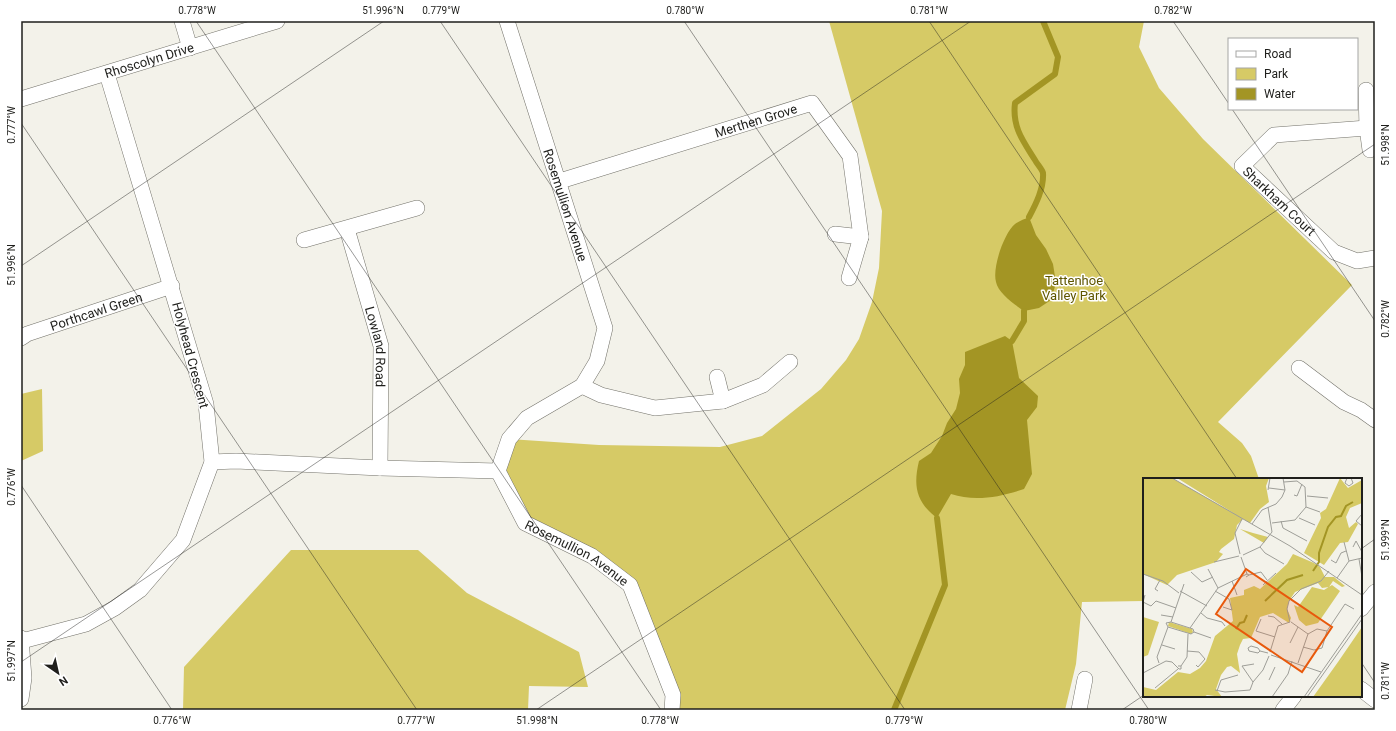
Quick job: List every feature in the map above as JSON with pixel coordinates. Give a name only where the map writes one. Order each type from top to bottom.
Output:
[{"type":"street","points":[[182,21],[190,48]]},
{"type":"street","name":"Rhoscolyn Drive","points":[[21,99],[277,21]]},
{"type":"street","name":"Rosemullion Avenue","points":[[507,21],[560,181],[605,328],[597,361],[582,386],[527,418],[509,440],[498,471],[525,523],[592,556],[630,584],[673,695],[672,710]]},
{"type":"street","name":"Holyhead Crescent","points":[[21,640],[86,624],[115,608],[140,590],[183,540],[212,462],[206,404],[172,286],[107,74]]},
{"type":"street","points":[[1366,90],[1367,128],[1370,150]]},
{"type":"street","name":"Merthen Grove","points":[[560,181],[812,103],[850,156],[861,237],[849,278]]},
{"type":"street","name":"Sharkham Court","points":[[1367,128],[1274,135],[1242,166],[1334,252],[1358,261],[1375,258]]},
{"type":"street","points":[[304,240],[417,208]]},
{"type":"street","name":"Lowland Road","points":[[347,229],[381,346],[380,468]]},
{"type":"street","points":[[835,234],[861,237]]},
{"type":"street","name":"Porthcawl Green","points":[[21,338],[27,334],[172,286]]},
{"type":"street","points":[[582,386],[601,395],[655,408],[723,401],[763,385],[790,362]]},
{"type":"street","points":[[1299,368],[1344,402],[1361,410],[1375,420]]},
{"type":"street","points":[[717,377],[723,401]]},
{"type":"street","points":[[212,462],[236,461],[380,468],[498,471]]},
{"type":"street","points":[[1362,608],[1375,592]]},
{"type":"street","points":[[21,640],[24,678],[21,699]]},
{"type":"street","points":[[1079,710],[1085,679]]},
{"type":"street","points":[[1362,690],[1375,700]]},
{"type":"street","points":[[1283,710],[1293,697]]},
{"type":"green space","name":"Tattenhoe Valley Park","points":[[829,21],[1144,21],[1139,47],[1159,88],[1203,139],[1352,285],[1218,422],[1242,443],[1251,456],[1259,478],[1143,478],[1143,601],[1082,602],[1076,664],[1065,710],[672,710],[630,585],[525,523],[498,471],[509,439],[599,445],[720,447],[762,436],[821,389],[846,360],[859,339],[872,302],[879,268],[882,211]]},
{"type":"green space","points":[[42,389],[43,451],[21,461],[21,394]]},
{"type":"green space","points":[[291,550],[418,550],[467,593],[579,652],[588,687],[529,686],[528,710],[183,710],[184,667]]},
{"type":"water","points":[[1029,217],[1036,235],[1046,249],[1053,264],[1056,283],[1051,300],[1039,308],[1024,311],[1007,298],[1000,290],[997,286],[995,276],[997,260],[1007,235],[1015,224]]},
{"type":"water","points":[[1005,336],[1012,341],[1019,378],[1038,396],[1037,407],[1027,420],[1032,474],[1024,489],[1006,494],[988,498],[969,498],[951,494],[937,518],[924,506],[920,500],[916,478],[919,461],[931,453],[956,409],[960,393],[959,379],[965,365],[965,352]]},
{"type":"waterway","points":[[1029,217],[1041,190],[1043,173],[1019,133],[1015,119],[1015,103],[1055,74],[1058,57],[1043,21]]},
{"type":"waterway","points":[[1012,341],[1024,321],[1024,311]]},
{"type":"waterway","points":[[894,710],[945,585],[937,518]]}]
